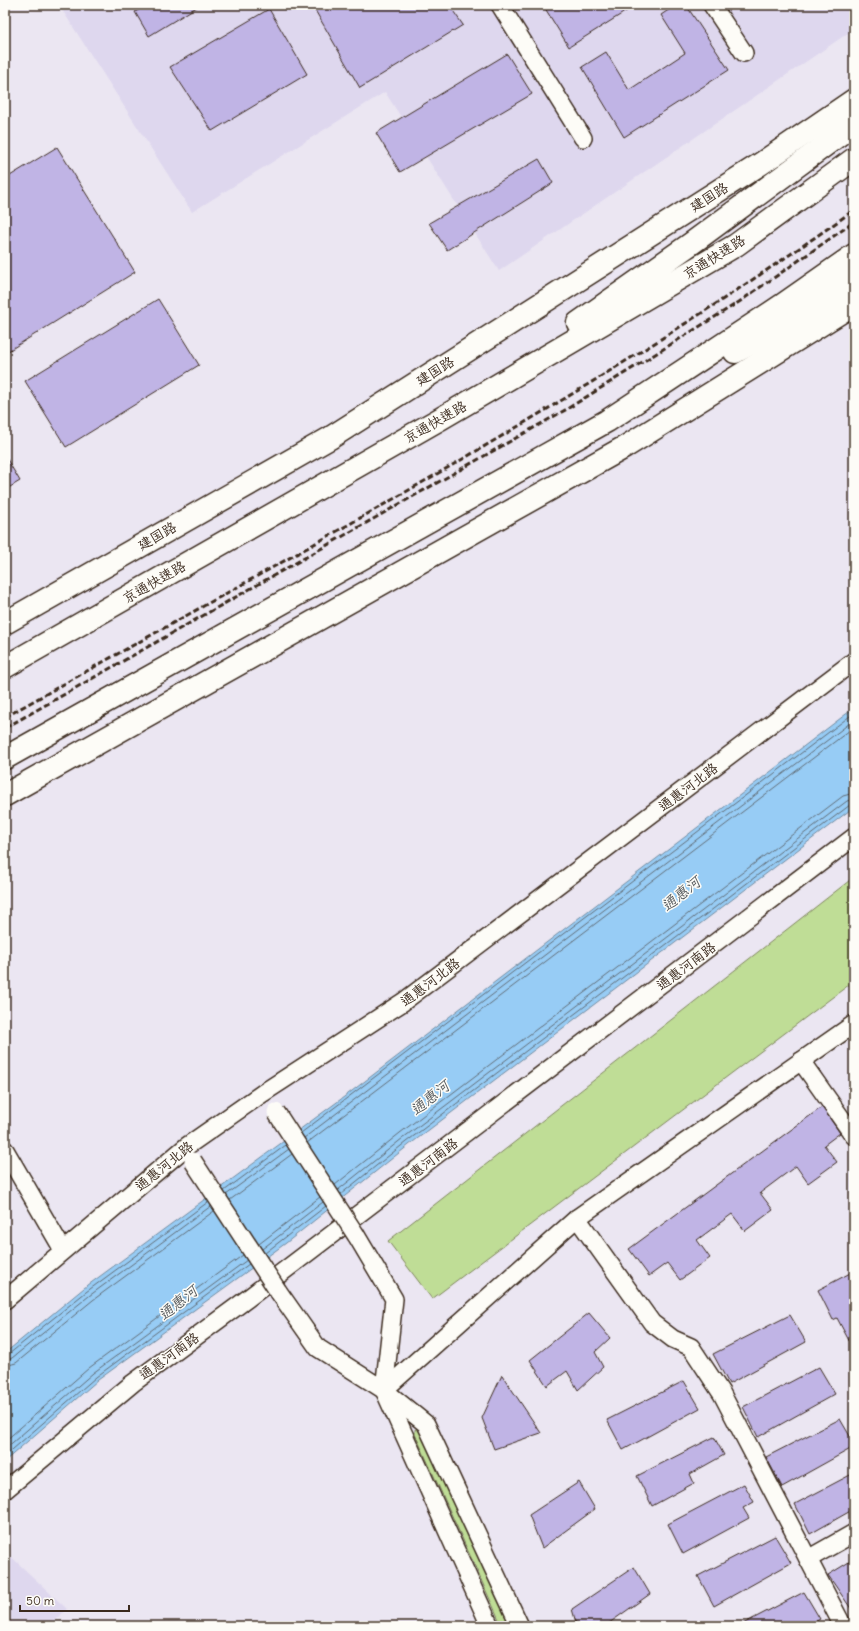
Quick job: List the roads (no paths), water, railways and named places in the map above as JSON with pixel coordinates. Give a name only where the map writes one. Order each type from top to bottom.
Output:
[{"type":"main road","name":"建国路","points":[[5,623],[330,438],[762,163],[854,100]]},
{"type":"main road","points":[[440,419],[692,244],[854,124]]},
{"type":"main road","name":"京通快速路","points":[[5,667],[440,419],[736,245],[854,159]]},
{"type":"main road","points":[[607,420],[781,306],[854,255]]},
{"type":"main road","points":[[5,758],[607,420],[774,331],[854,279]]},
{"type":"main road","points":[[5,795],[625,446],[854,304]]},
{"type":"street","points":[[500,5],[583,138]]},
{"type":"street","points":[[712,5],[744,53]]},
{"type":"street","name":"通惠河北路","points":[[5,1300],[63,1250],[190,1154],[263,1093],[403,1002],[854,661]]},
{"type":"street","name":"通惠河南路","points":[[5,1490],[133,1383],[247,1299],[854,837]]},
{"type":"street","points":[[384,1390],[577,1218],[854,1024]]},
{"type":"street","points":[[801,1062],[854,1136]]},
{"type":"street","points":[[263,1093],[356,1235],[394,1299],[384,1390],[490,1626]]},
{"type":"street","points":[[190,1154],[278,1291],[318,1348],[384,1390],[426,1424],[520,1626]]},
{"type":"street","points":[[8,1160],[63,1250]]},
{"type":"street","points":[[577,1218],[652,1323],[673,1339],[691,1347],[722,1394],[843,1626]]},
{"type":"street","points":[[808,1559],[854,1533]]},
{"type":"water","name":"通惠河","points":[[854,708],[854,807],[409,1145],[286,1243],[98,1380],[5,1461],[5,1353],[84,1288],[348,1094]]},
{"type":"railway","points":[[5,717],[329,536],[543,412],[752,280],[854,210]]},
{"type":"railway","points":[[5,728],[567,409],[739,302],[854,222]]}]
